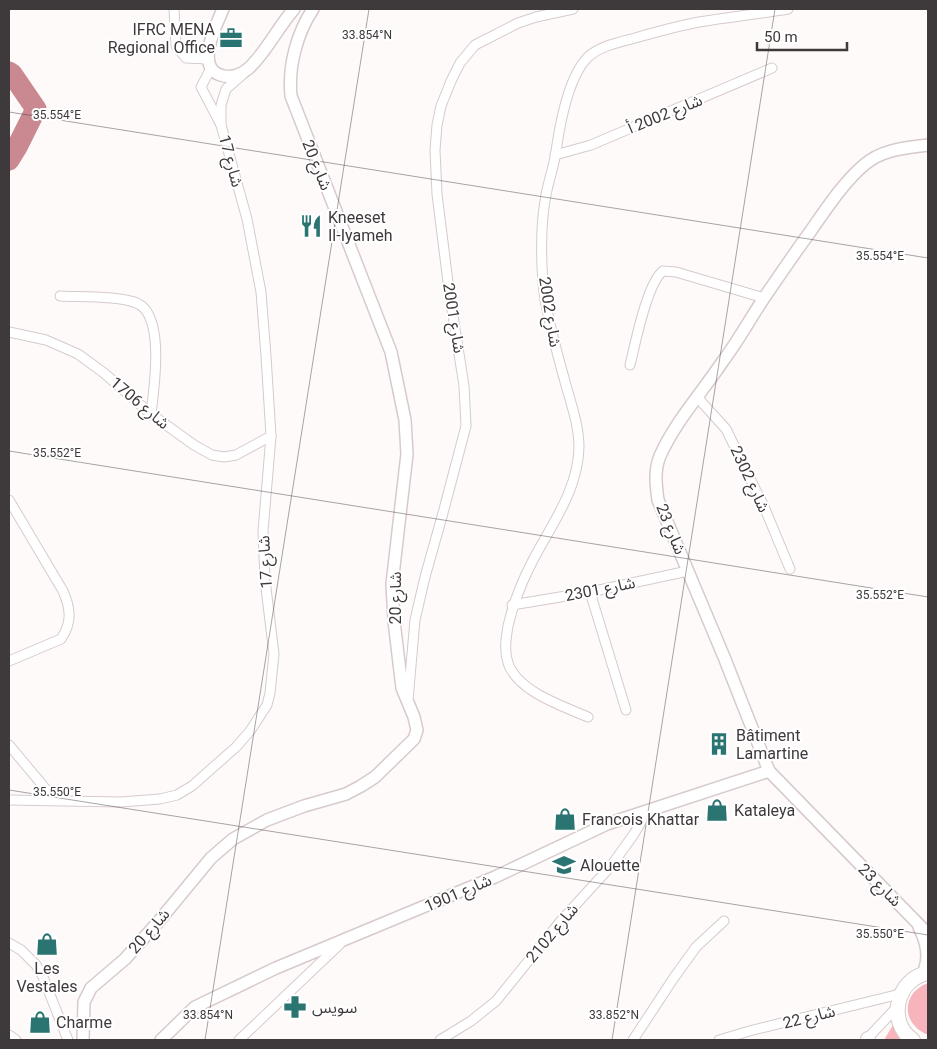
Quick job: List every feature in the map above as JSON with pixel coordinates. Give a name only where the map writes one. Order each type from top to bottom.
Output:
[{"type":"main road","points":[[913,1040],[902,1029],[898,1018],[899,1001],[910,982],[925,973]]},
{"type":"street","points":[[174,9],[176,46],[186,58],[210,63]]},
{"type":"street","points":[[223,9],[212,37],[210,63],[219,75],[227,77],[240,74],[249,68],[294,9]]},
{"type":"street","name":"شارع 20","points":[[83,1040],[84,1002],[91,988],[125,959],[159,921],[210,858],[241,834],[267,820],[304,806],[346,794],[375,777],[414,739],[417,730],[408,700],[402,688],[394,622],[392,584],[408,454],[404,420],[391,352],[291,96],[295,48],[301,31],[313,9]]},
{"type":"street","name":"شارع 2001","points":[[408,700],[415,620],[424,577],[444,513],[466,426],[464,386],[437,194],[436,125],[441,106],[454,75],[460,63],[475,45],[536,16],[573,9]]},
{"type":"street","name":"شارع 2002","points":[[588,717],[546,700],[529,688],[508,664],[506,638],[512,605],[572,488],[578,461],[579,445],[574,413],[545,299],[542,250],[544,203],[556,155],[563,112],[572,84],[588,58],[594,53],[618,42],[698,22],[788,9]]},
{"type":"street","name":"شارع 17","points":[[210,63],[201,87],[221,125]]},
{"type":"street","name":"شارع 17","points":[[9,800],[121,802],[160,799],[177,795],[192,786],[236,748],[261,716],[267,705],[274,654],[265,580],[263,530],[270,436],[261,292],[247,219],[221,125],[221,105],[226,88],[249,68]]},
{"type":"street","name":"شارع 2002 أ","points":[[556,155],[591,145],[772,68]]},
{"type":"street","name":"شارع 23","points":[[928,145],[892,150],[878,156],[857,171],[820,218],[764,298],[724,361],[697,397],[667,442],[659,457],[656,472],[658,500],[728,665],[769,771],[928,934]]},
{"type":"street","points":[[630,365],[637,335],[654,281],[663,271],[676,272],[764,298]]},
{"type":"street","points":[[60,296],[124,299],[145,309],[155,340],[156,364],[151,414]]},
{"type":"street","name":"شارع 1706","points":[[9,332],[46,340],[78,354],[104,373],[151,414],[194,445],[212,455],[224,457],[236,455],[270,436]]},
{"type":"street","name":"شارع 2302","points":[[697,397],[726,429],[765,509],[790,569]]},
{"type":"street","points":[[9,500],[63,592],[70,618],[61,640],[9,661]]},
{"type":"street","name":"شارع 2301","points":[[512,605],[590,592],[688,571]]},
{"type":"street","points":[[590,592],[626,710]]},
{"type":"street","points":[[9,745],[55,800]]},
{"type":"street","name":"شارع 1901","points":[[161,1040],[195,1007],[276,968],[496,877],[607,824],[769,771]]},
{"type":"street","name":"شارع 2102","points":[[440,1040],[471,1021],[496,1001],[559,923],[611,866],[634,834],[648,810]]},
{"type":"street","points":[[633,1040],[696,947],[724,921]]},
{"type":"street","points":[[916,921],[924,937],[927,950],[925,973]]},
{"type":"street","points":[[239,1040],[341,942]]},
{"type":"street","points":[[9,943],[21,950],[36,965],[43,977],[68,1040]]},
{"type":"street","points":[[867,1040],[899,1001]]},
{"type":"street","name":"شارع 22","points":[[719,1040],[753,1030],[899,1001]]},
{"type":"street","points":[[9,1035],[15,1040]]},
{"type":"shaded area","points":[[928,983],[928,1035],[913,1024],[908,1009],[909,1001],[913,994]]},
{"type":"shaded area","points":[[893,1025],[900,1040],[884,1040]]},
{"type":"waterway","points":[[9,72],[36,109],[9,160]]},
{"type":"place","name":"IFRC MENA Regional Office","points":[[231,38]]},
{"type":"place","name":"Kneeset Il-Iyameh","points":[[311,226]]},
{"type":"place","name":"Bâtiment Lamartine","points":[[719,744]]},
{"type":"place","name":"Kataleya","points":[[717,810]]},
{"type":"place","name":"Francois Khattar","points":[[565,819]]},
{"type":"place","name":"Alouette","points":[[564,865]]},
{"type":"place","name":"Les Vestales","points":[[47,944]]},
{"type":"place","name":"سويس","points":[[295,1007]]},
{"type":"place","name":"Charme","points":[[40,1022]]}]
